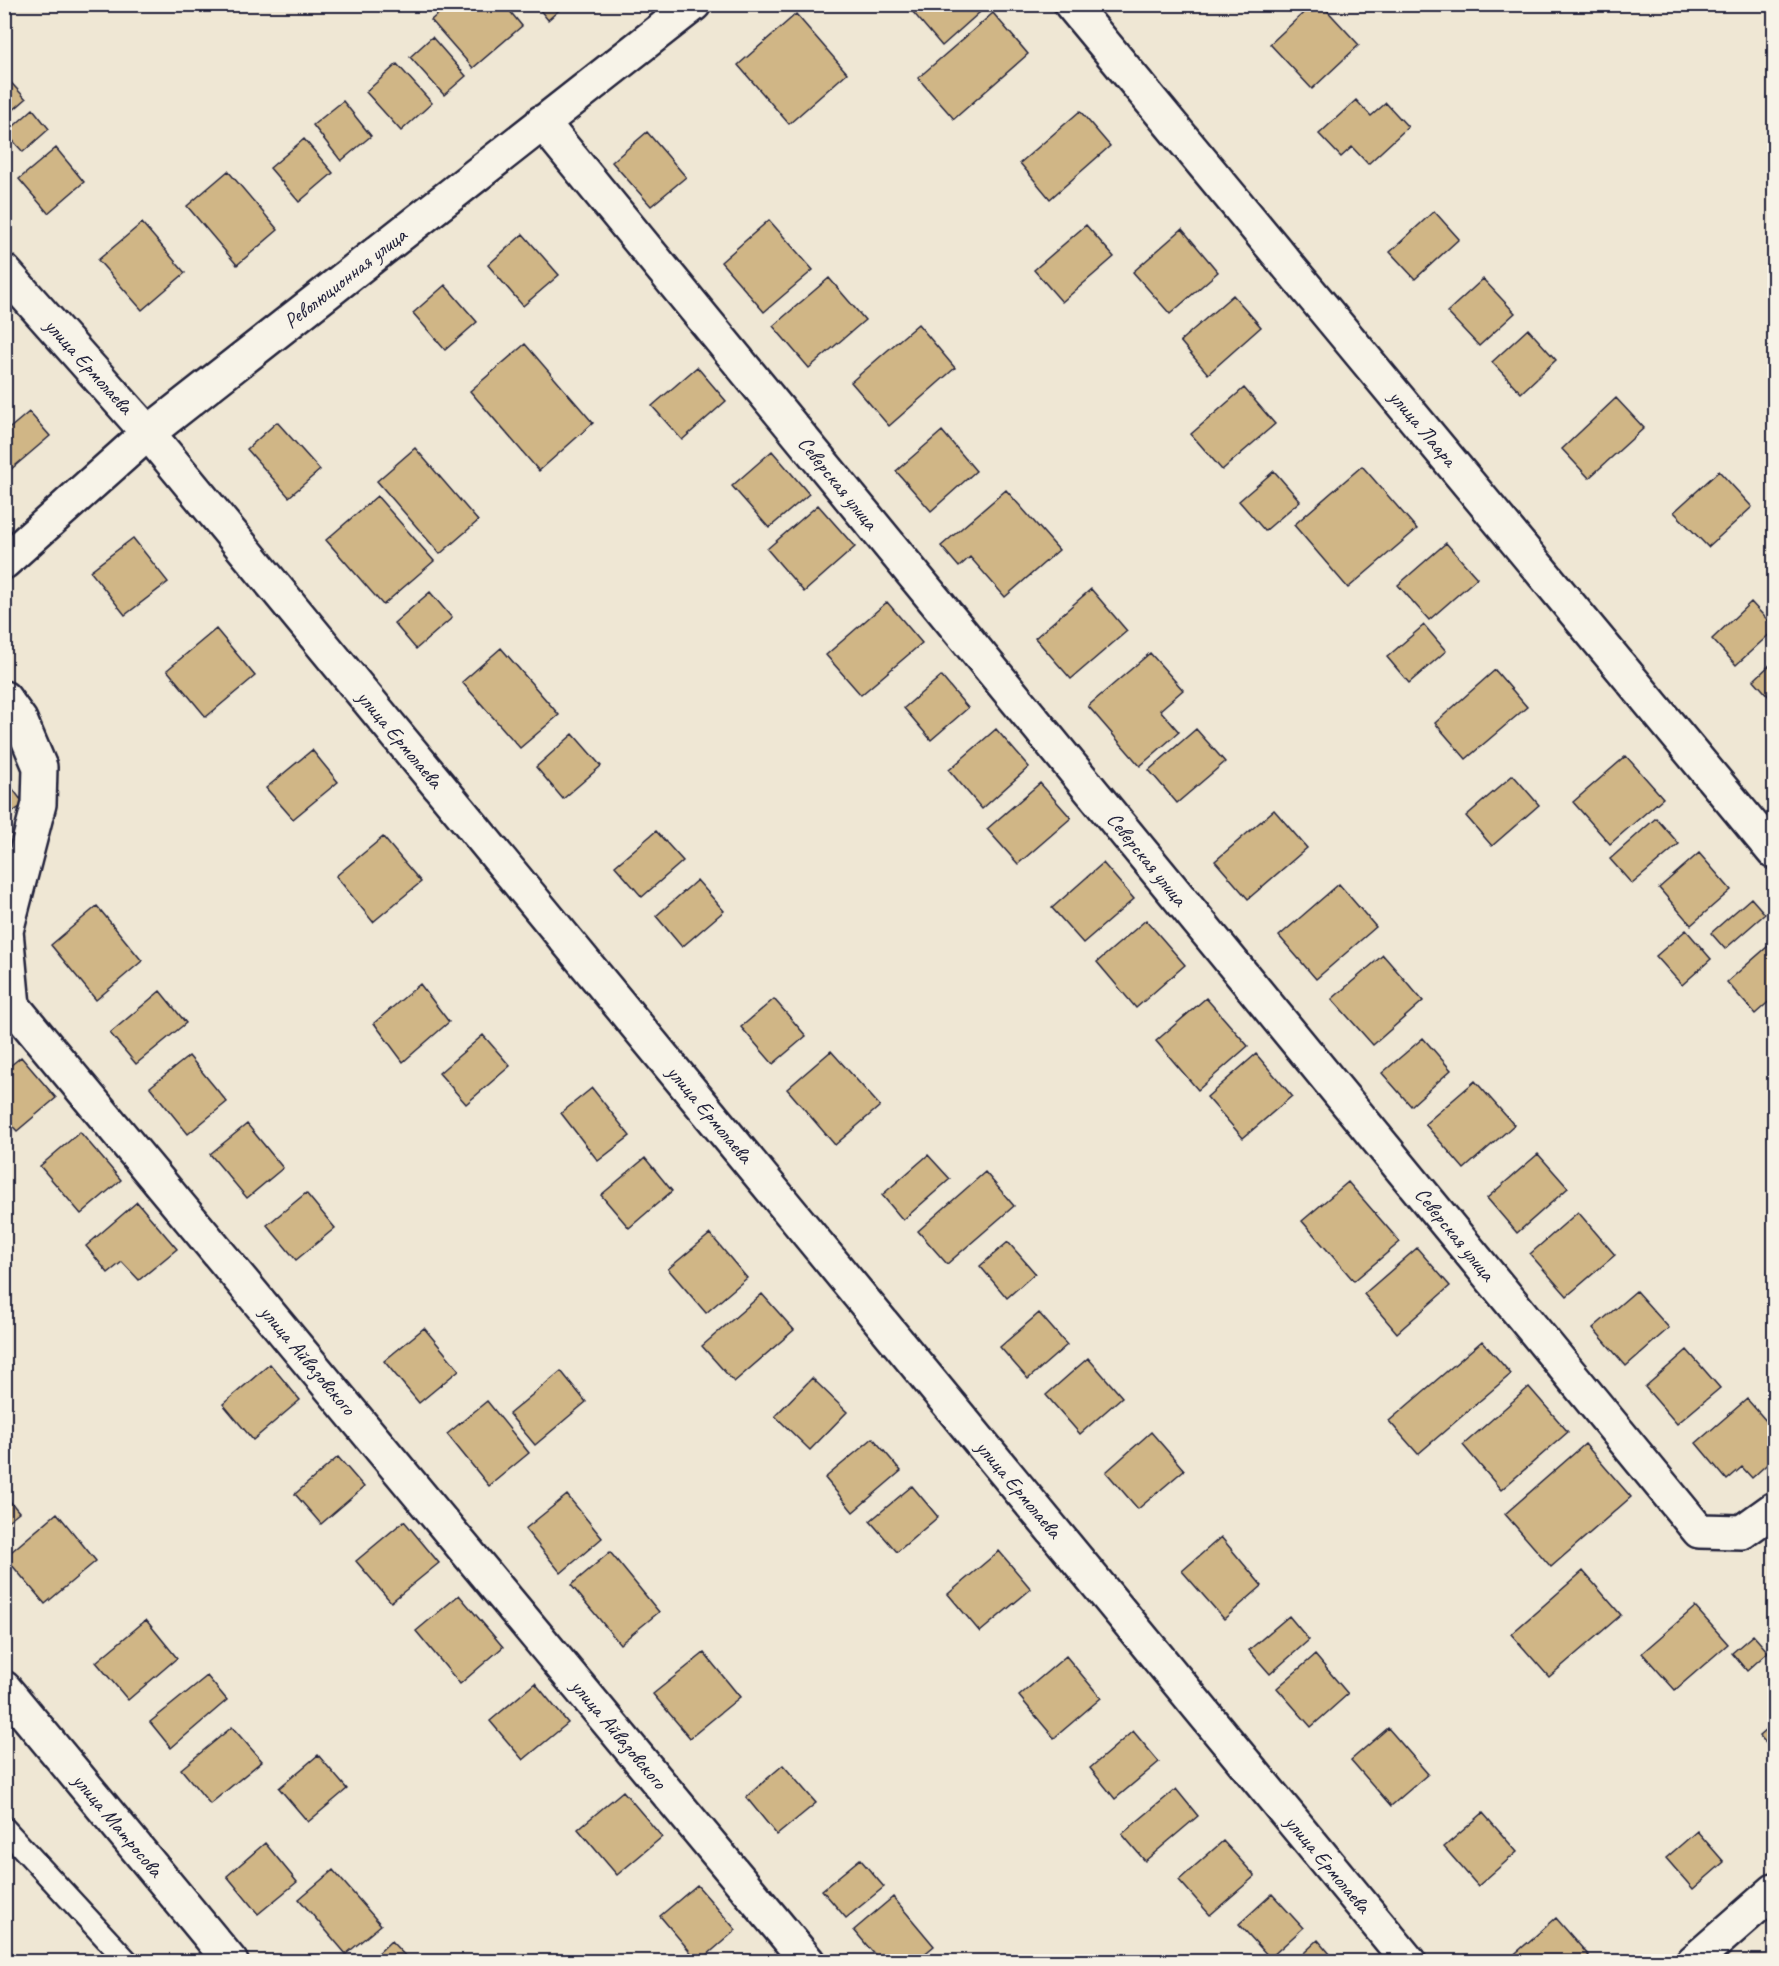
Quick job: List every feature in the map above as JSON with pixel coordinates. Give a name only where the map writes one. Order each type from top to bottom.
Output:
[{"type":"street","name":"Революционная улица","points":[[4,562],[148,433],[694,4]]},
{"type":"street","name":"улица Лаара","points":[[1071,4],[1774,852]]},
{"type":"street","name":"Северская улица","points":[[542,122],[1699,1531],[1742,1532],[1774,1509]]},
{"type":"street","name":"улица Ермолаева","points":[[4,271],[148,433],[1409,1962]]},
{"type":"street","name":"улица Айвазовского","points":[[4,698],[20,720],[40,767],[39,804],[6,931],[13,1006],[808,1962]]},
{"type":"street","name":"улица Матросова","points":[[4,1688],[231,1962]]},
{"type":"street","points":[[1693,1962],[1774,1891]]},
{"type":"lane","points":[[4,1828],[128,1962]]},
{"type":"building","points":[[450,4],[504,4],[522,26],[473,68],[431,20]]},
{"type":"building","points":[[535,4],[566,4],[548,20]]},
{"type":"building","points":[[906,4],[989,4],[942,46]]},
{"type":"building","points":[[1313,4],[1321,4],[1359,45],[1312,89],[1270,44]]},
{"type":"building","points":[[993,13],[1028,54],[954,119],[918,78]]},
{"type":"building","points":[[796,14],[847,73],[789,124],[738,65]]},
{"type":"building","points":[[432,37],[466,76],[444,95],[410,57]]},
{"type":"building","points":[[397,64],[432,103],[401,131],[366,92]]},
{"type":"building","points":[[4,75],[26,99],[4,118]]},
{"type":"building","points":[[1356,100],[1371,116],[1386,103],[1408,127],[1368,164],[1352,147],[1341,157],[1319,134]]},
{"type":"building","points":[[343,101],[371,136],[341,161],[313,125]]},
{"type":"building","points":[[33,109],[49,129],[23,152],[6,133]]},
{"type":"building","points":[[1080,111],[1110,146],[1050,199],[1020,163]]},
{"type":"building","points":[[647,132],[686,177],[651,206],[612,162]]},
{"type":"building","points":[[304,139],[333,173],[299,202],[270,168]]},
{"type":"building","points":[[56,148],[84,182],[48,213],[19,179]]},
{"type":"building","points":[[228,171],[278,230],[237,265],[187,206]]},
{"type":"building","points":[[1434,211],[1459,239],[1415,279],[1390,252]]},
{"type":"building","points":[[769,220],[813,270],[764,312],[721,262]]},
{"type":"building","points":[[142,223],[185,273],[142,310],[98,260]]},
{"type":"building","points":[[1086,225],[1114,257],[1062,302],[1034,270]]},
{"type":"building","points":[[1182,229],[1218,272],[1170,314],[1133,272]]},
{"type":"building","points":[[523,234],[559,275],[523,306],[488,265]]},
{"type":"building","points":[[829,278],[865,320],[809,368],[773,326]]},
{"type":"building","points":[[1483,279],[1515,313],[1479,346],[1447,312]]},
{"type":"building","points":[[445,285],[477,322],[445,350],[413,313]]},
{"type":"building","points":[[1233,295],[1261,327],[1208,374],[1180,341]]},
{"type":"building","points":[[918,324],[955,368],[889,426],[851,382]]},
{"type":"building","points":[[1528,329],[1556,360],[1521,393],[1492,362]]},
{"type":"building","points":[[525,344],[593,423],[539,471],[470,391]]},
{"type":"building","points":[[697,367],[726,401],[682,440],[652,406]]},
{"type":"building","points":[[1244,388],[1275,424],[1222,470],[1191,434]]},
{"type":"building","points":[[1616,398],[1644,428],[1589,478],[1562,449]]},
{"type":"building","points":[[29,412],[50,436],[9,471],[4,465],[4,433]]},
{"type":"building","points":[[277,422],[320,470],[289,497],[247,449]]},
{"type":"building","points":[[942,431],[976,471],[931,511],[896,471]]},
{"type":"building","points":[[415,448],[478,521],[440,554],[377,481]]},
{"type":"building","points":[[772,451],[809,494],[769,528],[732,486]]},
{"type":"building","points":[[1362,466],[1417,529],[1348,588],[1294,525]]},
{"type":"building","points":[[1274,471],[1300,501],[1265,531],[1239,501]]},
{"type":"building","points":[[1719,471],[1752,507],[1708,547],[1674,512]]},
{"type":"building","points":[[1006,490],[1059,550],[1005,597],[970,557],[959,567],[941,546]]},
{"type":"building","points":[[377,496],[434,561],[383,605],[326,540]]},
{"type":"building","points":[[818,505],[855,547],[804,592],[767,549]]},
{"type":"building","points":[[133,538],[168,582],[125,615],[90,571]]},
{"type":"building","points":[[1446,543],[1477,578],[1429,620],[1398,585]]},
{"type":"building","points":[[1091,589],[1127,631],[1071,679],[1035,638]]},
{"type":"building","points":[[430,592],[452,618],[416,649],[394,623]]},
{"type":"building","points":[[887,602],[922,643],[861,695],[826,655]]},
{"type":"building","points":[[1751,602],[1774,627],[1774,630],[1736,665],[1712,639]]},
{"type":"building","points":[[1424,625],[1446,651],[1409,683],[1387,657]]},
{"type":"building","points":[[216,629],[255,676],[206,717],[167,670]]},
{"type":"building","points":[[501,648],[559,715],[520,748],[462,682]]},
{"type":"building","points":[[1150,653],[1183,690],[1160,710],[1179,732],[1140,766],[1088,706]]},
{"type":"building","points":[[1774,661],[1774,694],[1770,698],[1754,680]]},
{"type":"building","points":[[1495,670],[1527,707],[1466,759],[1435,723]]},
{"type":"building","points":[[941,676],[968,708],[931,740],[904,708]]},
{"type":"building","points":[[996,729],[1029,767],[982,809],[949,770]]},
{"type":"building","points":[[1196,729],[1225,762],[1177,803],[1149,770]]},
{"type":"building","points":[[573,734],[601,766],[563,799],[536,767]]},
{"type":"building","points":[[312,750],[338,782],[293,819],[266,788]]},
{"type":"building","points":[[1626,756],[1663,798],[1610,844],[1573,802]]},
{"type":"building","points":[[1513,775],[1539,805],[1492,846],[1466,816]]},
{"type":"building","points":[[4,777],[24,804],[4,818]]},
{"type":"building","points":[[1040,783],[1071,818],[1018,864],[987,829]]},
{"type":"building","points":[[1274,810],[1307,848],[1248,899],[1215,861]]},
{"type":"building","points":[[1656,818],[1679,844],[1632,884],[1610,859]]},
{"type":"building","points":[[656,831],[683,861],[642,897],[615,866]]},
{"type":"building","points":[[383,837],[421,882],[373,922],[336,876]]},
{"type":"building","points":[[1699,853],[1731,890],[1691,925],[1659,888]]},
{"type":"building","points":[[1103,863],[1134,899],[1083,943],[1052,908]]},
{"type":"building","points":[[697,880],[724,911],[682,947],[656,916]]},
{"type":"building","points":[[1339,884],[1376,927],[1316,979],[1279,936]]},
{"type":"building","points":[[1751,898],[1765,914],[1725,949],[1711,933]]},
{"type":"building","points":[[97,906],[142,961],[96,1000],[51,945]]},
{"type":"building","points":[[1146,920],[1185,965],[1136,1008],[1097,962]]},
{"type":"building","points":[[1686,930],[1711,959],[1682,985],[1656,956]]},
{"type":"building","points":[[1774,941],[1774,997],[1755,1014],[1727,982]]},
{"type":"building","points":[[1383,955],[1423,1001],[1373,1045],[1332,999]]},
{"type":"building","points":[[420,984],[449,1022],[403,1062],[374,1023]]},
{"type":"building","points":[[160,991],[186,1023],[136,1064],[110,1033]]},
{"type":"building","points":[[1206,998],[1248,1046],[1198,1090],[1156,1041]]},
{"type":"building","points":[[774,999],[806,1036],[773,1064],[741,1027]]},
{"type":"building","points":[[483,1035],[510,1066],[466,1104],[439,1073]]},
{"type":"building","points":[[1423,1038],[1451,1070],[1411,1106],[1382,1073]]},
{"type":"building","points":[[831,1051],[880,1106],[835,1145],[787,1089]]},
{"type":"building","points":[[1256,1054],[1292,1096],[1243,1138],[1207,1097]]},
{"type":"building","points":[[189,1056],[227,1102],[188,1134],[150,1087]]},
{"type":"building","points":[[21,1057],[56,1098],[17,1131],[4,1117],[4,1071]]},
{"type":"building","points":[[1475,1081],[1514,1125],[1464,1169],[1425,1124]]},
{"type":"building","points":[[592,1088],[630,1136],[598,1161],[561,1113]]},
{"type":"building","points":[[247,1124],[283,1168],[247,1198],[210,1154]]},
{"type":"building","points":[[80,1132],[121,1180],[81,1214],[40,1166]]},
{"type":"building","points":[[1538,1154],[1568,1188],[1517,1233],[1487,1198]]},
{"type":"building","points":[[928,1155],[950,1179],[903,1220],[882,1195]]},
{"type":"building","points":[[645,1158],[672,1191],[629,1228],[601,1195]]},
{"type":"building","points":[[985,1172],[1014,1206],[947,1264],[918,1231]]},
{"type":"building","points":[[1348,1182],[1400,1242],[1354,1281],[1302,1221]]},
{"type":"building","points":[[306,1193],[335,1228],[296,1260],[267,1225]]},
{"type":"building","points":[[137,1202],[177,1249],[139,1280],[122,1262],[108,1273],[86,1246]]},
{"type":"building","points":[[1578,1212],[1615,1255],[1567,1296],[1530,1254]]},
{"type":"building","points":[[710,1234],[747,1278],[706,1313],[668,1269]]},
{"type":"building","points":[[1008,1242],[1035,1273],[1007,1298],[980,1266]]},
{"type":"building","points":[[1417,1248],[1450,1286],[1397,1333],[1364,1294]]},
{"type":"building","points":[[1636,1291],[1669,1328],[1626,1366],[1593,1328]]},
{"type":"building","points":[[762,1294],[794,1330],[734,1382],[702,1346]]},
{"type":"building","points":[[1039,1313],[1067,1345],[1028,1379],[1000,1347]]},
{"type":"building","points":[[424,1328],[459,1370],[419,1403],[384,1361]]},
{"type":"building","points":[[1482,1341],[1511,1374],[1418,1454],[1389,1421]]},
{"type":"building","points":[[1687,1350],[1720,1388],[1677,1424],[1645,1387]]},
{"type":"building","points":[[1088,1358],[1122,1397],[1080,1434],[1046,1395]]},
{"type":"building","points":[[270,1364],[300,1400],[253,1440],[223,1404]]},
{"type":"building","points":[[561,1371],[586,1402],[535,1445],[509,1414]]},
{"type":"building","points":[[812,1378],[847,1412],[810,1450],[775,1416]]},
{"type":"building","points":[[1529,1387],[1568,1432],[1501,1490],[1463,1445]]},
{"type":"building","points":[[1747,1399],[1774,1430],[1774,1458],[1752,1478],[1742,1467],[1727,1480],[1696,1443]]},
{"type":"building","points":[[487,1401],[529,1453],[489,1486],[447,1434]]},
{"type":"building","points":[[1151,1432],[1184,1470],[1138,1509],[1106,1472]]},
{"type":"building","points":[[873,1438],[901,1471],[853,1512],[825,1478]]},
{"type":"building","points":[[1585,1444],[1631,1497],[1551,1567],[1505,1514]]},
{"type":"building","points":[[338,1457],[364,1487],[321,1524],[295,1494]]},
{"type":"building","points":[[912,1486],[938,1517],[897,1552],[870,1521]]},
{"type":"building","points":[[4,1494],[19,1512],[4,1524]]},
{"type":"building","points":[[567,1495],[602,1538],[561,1573],[525,1529]]},
{"type":"building","points":[[57,1513],[96,1561],[45,1604],[5,1557]]},
{"type":"building","points":[[404,1521],[439,1563],[391,1602],[356,1561]]},
{"type":"building","points":[[1221,1537],[1262,1586],[1224,1619],[1182,1571]]},
{"type":"building","points":[[999,1551],[1031,1589],[980,1632],[948,1594]]},
{"type":"building","points":[[610,1552],[659,1612],[620,1644],[571,1585]]},
{"type":"building","points":[[1583,1571],[1621,1615],[1549,1677],[1511,1634]]},
{"type":"building","points":[[459,1595],[503,1647],[460,1684],[416,1631]]},
{"type":"building","points":[[1695,1607],[1728,1644],[1675,1690],[1642,1653]]},
{"type":"building","points":[[1289,1616],[1309,1640],[1270,1674],[1249,1650]]},
{"type":"building","points":[[146,1620],[177,1658],[128,1700],[96,1662]]},
{"type":"building","points":[[1753,1635],[1768,1652],[1747,1671],[1732,1653]]},
{"type":"building","points":[[704,1653],[740,1697],[690,1738],[653,1694]]},
{"type":"building","points":[[1315,1655],[1348,1694],[1311,1727],[1277,1688]]},
{"type":"building","points":[[1066,1656],[1101,1698],[1054,1738],[1019,1696]]},
{"type":"building","points":[[207,1676],[227,1700],[171,1748],[150,1722]]},
{"type":"building","points":[[535,1683],[568,1723],[523,1760],[490,1721]]},
{"type":"building","points":[[1774,1724],[1774,1753],[1760,1736]]},
{"type":"building","points":[[232,1727],[262,1761],[210,1804],[181,1769]]},
{"type":"building","points":[[1388,1728],[1428,1774],[1391,1806],[1351,1760]]},
{"type":"building","points":[[1133,1731],[1159,1762],[1115,1799],[1090,1768]]},
{"type":"building","points":[[318,1755],[347,1789],[308,1822],[279,1788]]},
{"type":"building","points":[[783,1765],[816,1803],[777,1835],[746,1797]]},
{"type":"building","points":[[1176,1789],[1198,1816],[1145,1861],[1122,1834]]},
{"type":"building","points":[[623,1791],[662,1837],[617,1875],[578,1829]]},
{"type":"building","points":[[1483,1813],[1517,1852],[1478,1886],[1444,1847]]},
{"type":"building","points":[[1697,1831],[1724,1862],[1693,1889],[1666,1858]]},
{"type":"building","points":[[1223,1841],[1255,1876],[1210,1915],[1179,1880]]},
{"type":"building","points":[[265,1843],[297,1882],[258,1914],[227,1876]]},
{"type":"building","points":[[860,1859],[884,1887],[846,1918],[822,1890]]},
{"type":"building","points":[[333,1870],[381,1925],[346,1954],[299,1899]]},
{"type":"building","points":[[697,1885],[736,1930],[699,1962],[660,1916]]},
{"type":"building","points":[[1272,1894],[1303,1928],[1270,1958],[1239,1924]]},
{"type":"building","points":[[893,1897],[934,1946],[915,1962],[881,1962],[854,1930]]},
{"type":"building","points":[[1556,1918],[1589,1956],[1582,1962],[1513,1962],[1510,1958]]},
{"type":"building","points":[[1318,1940],[1337,1962],[1294,1962]]},
{"type":"building","points":[[391,1941],[411,1962],[369,1962]]}]
